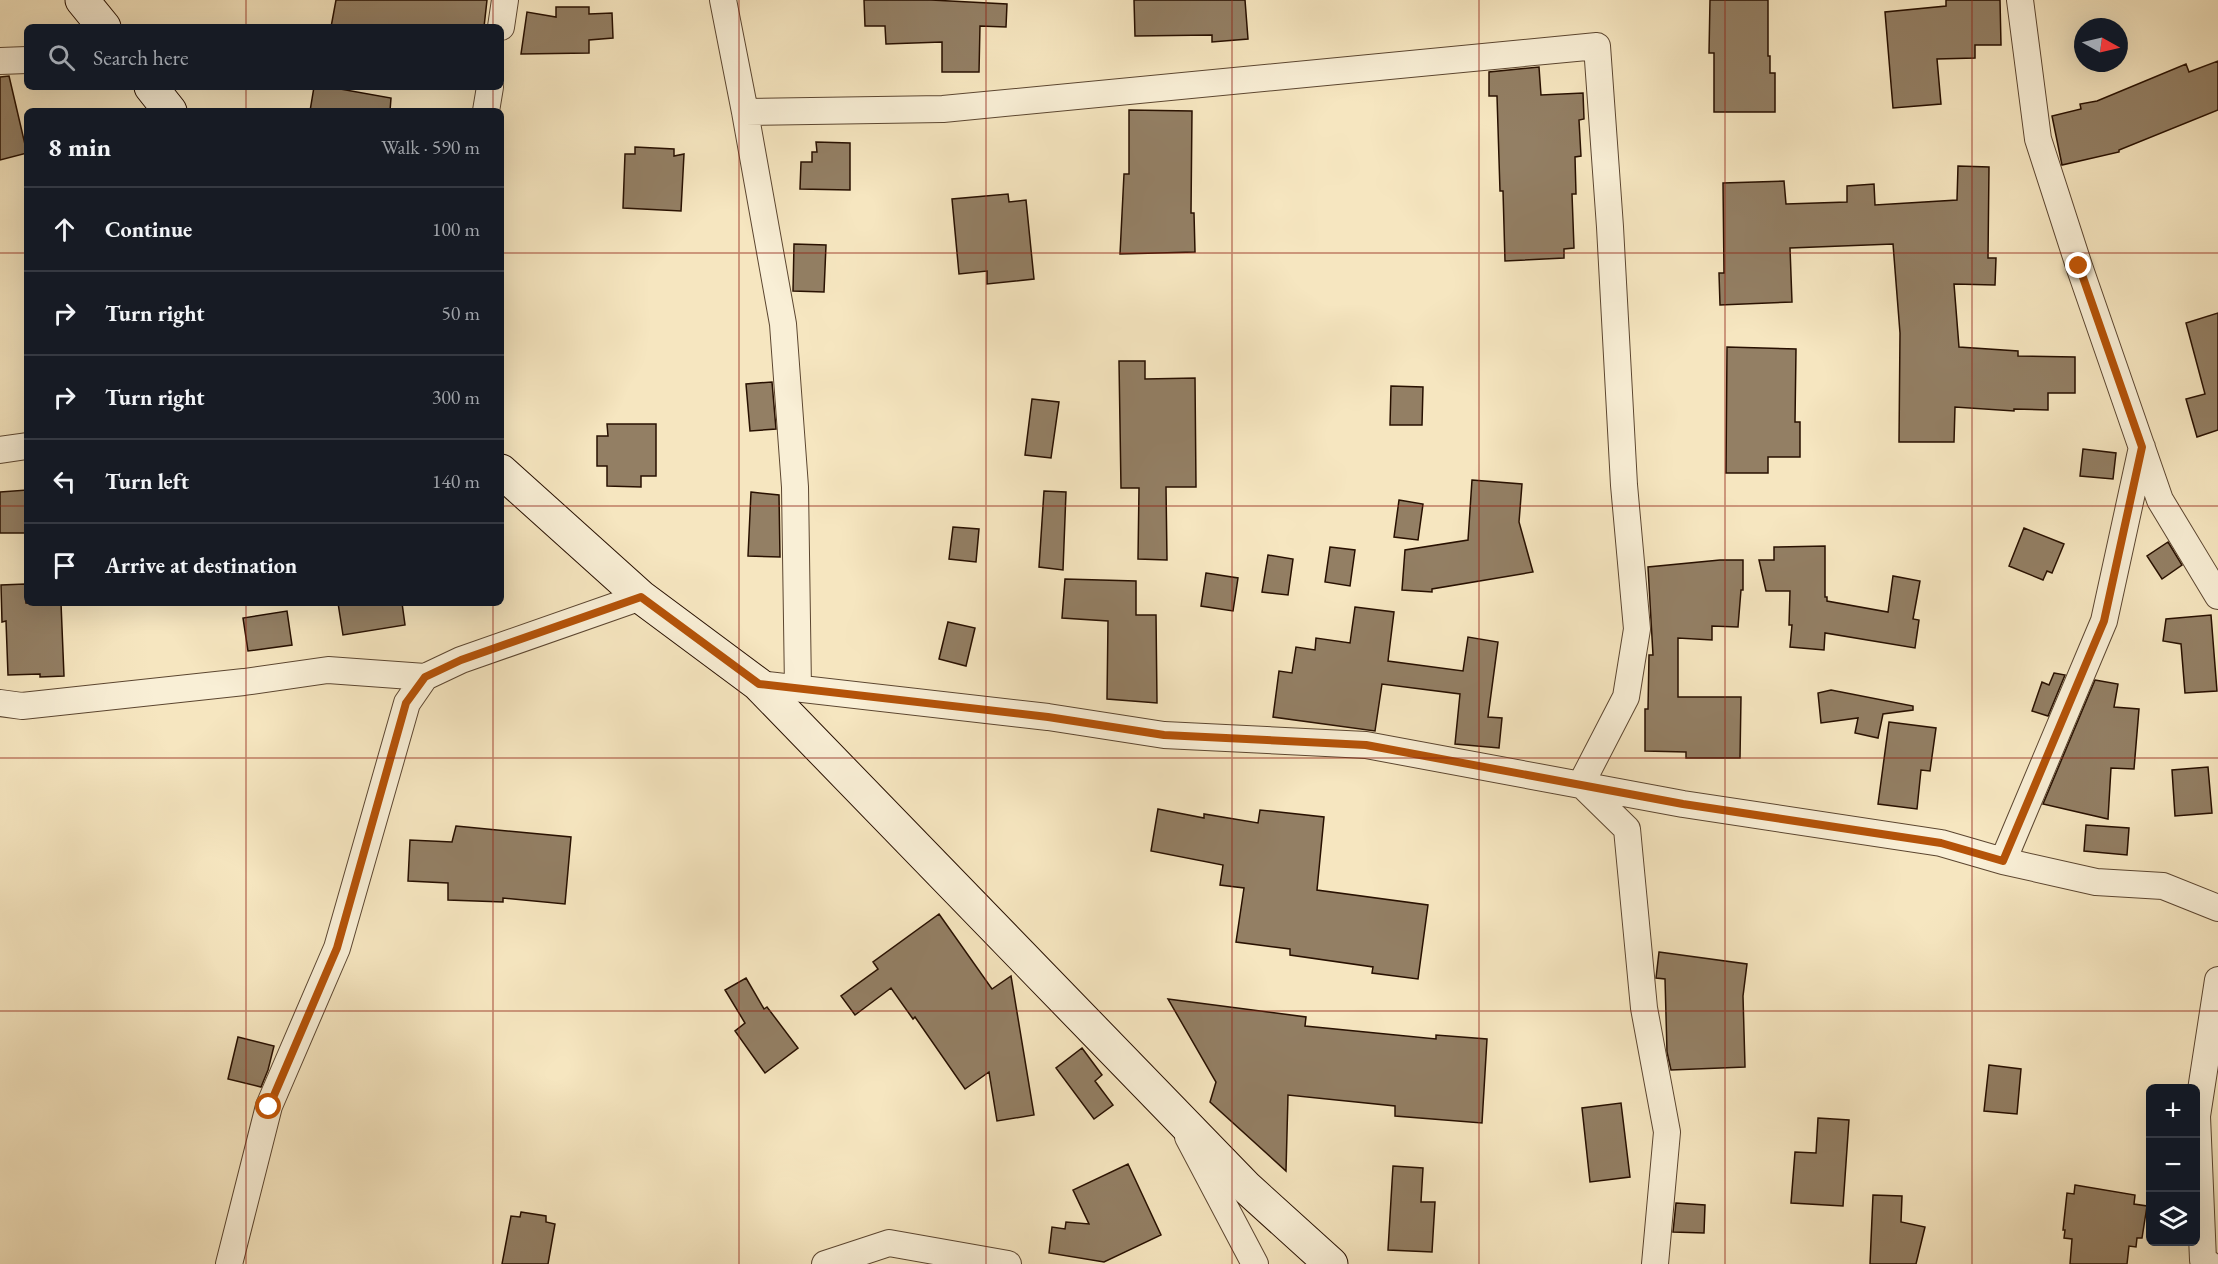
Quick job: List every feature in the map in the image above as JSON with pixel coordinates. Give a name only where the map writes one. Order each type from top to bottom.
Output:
[{"type":"street","points":[[82,0],[102,24]]},
{"type":"street","points":[[501,24],[505,0]]},
{"type":"street","points":[[723,0],[783,324],[795,487],[798,688]]},
{"type":"street","points":[[2020,0],[2038,138],[2079,266],[2160,500],[2218,596]]},
{"type":"street","points":[[745,112],[943,110],[1597,46],[1610,227],[1624,485],[1637,629],[1626,697],[1581,783]]},
{"type":"street","points":[[0,61],[24,60]]},
{"type":"street","points":[[153,90],[168,108]]},
{"type":"street","points":[[486,108],[490,90]]},
{"type":"street","points":[[0,450],[24,446]]},
{"type":"street","points":[[2003,861],[2104,621],[2142,447]]},
{"type":"street","points":[[504,474],[641,597],[759,684],[1246,1187],[1331,1264]]},
{"type":"street","points":[[229,1264],[269,1107],[337,948],[406,703],[425,677],[461,660],[641,597]]},
{"type":"street","points":[[0,703],[22,706],[244,682],[328,670],[425,677]]},
{"type":"street","points":[[759,684],[1048,717],[1164,735],[1366,745],[1581,783],[1683,804],[1941,843],[2003,861],[2096,882],[2163,886],[2218,908]]},
{"type":"street","points":[[1581,783],[1627,829],[1644,1008],[1667,1132],[1655,1264]]},
{"type":"street","points":[[2209,1264],[2204,1260],[2197,1116],[2218,980]]},
{"type":"street","points":[[1176,1115],[1255,1264]]},
{"type":"street","points":[[825,1264],[889,1243],[1008,1264]]},
{"type":"building","points":[[336,0],[487,0],[484,24],[332,24]]},
{"type":"building","points":[[864,0],[931,0],[1007,4],[1006,27],[980,26],[979,72],[942,72],[942,42],[886,44],[885,26],[865,26]]},
{"type":"building","points":[[1134,0],[1245,0],[1248,39],[1212,42],[1212,35],[1135,36]]},
{"type":"building","points":[[1710,0],[1768,0],[1768,56],[1770,56],[1770,73],[1775,73],[1775,112],[1714,112],[1714,53],[1709,53]]},
{"type":"building","points":[[1946,0],[2000,0],[2001,45],[1975,45],[1975,58],[1937,59],[1941,104],[1893,108],[1885,12],[1946,6]]},
{"type":"building","points":[[556,7],[589,7],[589,14],[612,13],[613,38],[589,40],[589,53],[521,54],[527,12],[556,17]]},
{"type":"building","points":[[2218,61],[2218,110],[2119,150],[2119,152],[2062,165],[2052,116],[2081,109],[2080,104],[2097,101],[2186,64],[2189,72]]},
{"type":"building","points":[[1539,67],[1541,95],[1583,93],[1584,119],[1579,120],[1581,156],[1575,157],[1576,194],[1572,194],[1574,248],[1564,249],[1564,258],[1505,261],[1497,96],[1489,96],[1489,72]]},
{"type":"building","points":[[9,76],[24,140],[24,154],[0,160],[0,77]]},
{"type":"building","points":[[314,90],[346,90],[391,98],[390,108],[310,108]]},
{"type":"building","points":[[1129,110],[1192,111],[1191,213],[1194,213],[1195,252],[1120,254],[1124,174],[1129,174]]},
{"type":"building","points":[[816,142],[850,143],[850,190],[800,189],[801,162],[812,162],[812,152],[817,152]]},
{"type":"building","points":[[635,147],[674,149],[674,156],[684,154],[681,211],[623,208],[625,154],[635,154]]},
{"type":"building","points":[[1958,166],[1989,167],[1988,258],[1996,258],[1995,285],[1954,284],[1959,347],[2018,351],[2018,356],[2075,357],[2075,393],[2048,393],[2048,410],[2014,409],[2014,411],[1955,407],[1954,442],[1899,442],[1900,333],[1893,244],[1790,248],[1792,302],[1720,305],[1719,273],[1724,273],[1723,183],[1784,181],[1786,204],[1847,202],[1847,186],[1874,184],[1875,205],[1957,200]]},
{"type":"building","points":[[1008,194],[1009,202],[1026,200],[1034,279],[987,284],[987,271],[959,274],[952,199]]},
{"type":"building","points":[[794,244],[826,245],[824,292],[793,291]]},
{"type":"building","points":[[2218,313],[2218,430],[2197,437],[2186,399],[2205,394],[2186,323]]},
{"type":"building","points":[[1727,347],[1796,349],[1795,422],[1800,422],[1800,457],[1768,457],[1768,473],[1726,473]]},
{"type":"building","points":[[1119,361],[1145,361],[1145,379],[1195,378],[1196,487],[1166,487],[1167,560],[1138,559],[1139,488],[1121,488]]},
{"type":"building","points":[[772,382],[776,429],[750,431],[746,384]]},
{"type":"building","points":[[1391,386],[1423,387],[1422,425],[1390,425]]},
{"type":"building","points":[[1032,399],[1059,402],[1051,458],[1025,455]]},
{"type":"building","points":[[607,424],[656,424],[656,476],[641,476],[641,487],[607,486],[607,466],[597,466],[597,436],[608,436]]},
{"type":"building","points":[[2083,449],[2116,453],[2113,479],[2080,476]]},
{"type":"building","points":[[1472,480],[1522,484],[1519,522],[1533,572],[1432,589],[1432,592],[1402,590],[1405,550],[1468,540]]},
{"type":"building","points":[[24,490],[24,533],[0,533],[0,492]]},
{"type":"building","points":[[1044,491],[1066,492],[1063,570],[1039,567]]},
{"type":"building","points":[[751,492],[779,495],[780,557],[748,556]]},
{"type":"building","points":[[1399,500],[1423,504],[1418,540],[1394,537]]},
{"type":"building","points":[[953,527],[979,529],[976,562],[949,559]]},
{"type":"building","points":[[2024,528],[2064,544],[2052,573],[2047,571],[2043,580],[2009,566]]},
{"type":"building","points":[[2168,542],[2182,565],[2162,579],[2147,556]]},
{"type":"building","points":[[1825,546],[1825,597],[1827,601],[1888,612],[1893,576],[1920,581],[1913,619],[1919,620],[1915,648],[1825,633],[1824,650],[1790,647],[1792,625],[1789,625],[1790,591],[1766,591],[1759,560],[1774,560],[1774,547]]},
{"type":"building","points":[[1330,547],[1355,550],[1350,586],[1325,582]]},
{"type":"building","points":[[1268,555],[1293,559],[1288,595],[1262,592]]},
{"type":"building","points":[[1743,560],[1743,590],[1741,590],[1738,627],[1712,626],[1712,640],[1678,638],[1678,697],[1741,697],[1740,758],[1686,758],[1686,752],[1645,751],[1649,655],[1653,655],[1648,567]]},
{"type":"building","points":[[1206,573],[1238,578],[1233,611],[1201,606]]},
{"type":"building","points":[[1065,579],[1136,581],[1136,615],[1156,615],[1157,703],[1107,699],[1108,621],[1062,618]]},
{"type":"building","points":[[24,584],[24,606],[61,606],[64,676],[8,675],[6,621],[2,622],[1,585]]},
{"type":"building","points":[[338,606],[402,606],[405,625],[343,635]]},
{"type":"building","points":[[1355,607],[1394,612],[1388,661],[1463,671],[1468,637],[1498,642],[1488,717],[1502,718],[1499,748],[1455,744],[1460,694],[1382,684],[1375,731],[1273,717],[1279,671],[1292,673],[1296,647],[1315,650],[1316,638],[1350,643]]},
{"type":"building","points":[[287,611],[292,645],[248,651],[243,618]]},
{"type":"building","points":[[2211,615],[2217,691],[2185,693],[2181,644],[2163,641],[2166,619]]},
{"type":"building","points":[[948,622],[975,628],[966,666],[939,659]]},
{"type":"building","points":[[2054,673],[2065,675],[2048,716],[2032,711],[2042,682],[2049,685]]},
{"type":"building","points":[[2095,680],[2118,684],[2114,707],[2139,709],[2134,769],[2111,768],[2108,819],[2043,804]]},
{"type":"building","points":[[1831,690],[1913,706],[1913,710],[1883,714],[1878,738],[1855,733],[1858,718],[1821,723],[1818,693]]},
{"type":"building","points":[[1889,722],[1936,728],[1930,771],[1921,770],[1917,809],[1878,804]]},
{"type":"building","points":[[2208,767],[2212,813],[2175,816],[2172,770]]},
{"type":"building","points":[[1158,809],[1204,818],[1204,814],[1258,823],[1260,810],[1324,817],[1317,890],[1428,905],[1418,979],[1372,973],[1373,967],[1290,955],[1290,949],[1236,942],[1244,888],[1220,885],[1223,865],[1151,851]]},
{"type":"building","points":[[2086,825],[2129,828],[2127,855],[2084,851]]},
{"type":"building","points":[[456,826],[571,837],[565,904],[503,898],[503,902],[448,900],[448,883],[408,881],[410,840],[452,842]]},
{"type":"building","points":[[939,914],[992,989],[1011,976],[1034,1115],[997,1121],[989,1072],[965,1089],[915,1017],[913,1019],[891,988],[855,1015],[841,996],[878,969],[873,962]]},
{"type":"building","points":[[1659,952],[1747,964],[1743,996],[1745,1067],[1671,1070],[1667,1052],[1665,979],[1656,978]]},
{"type":"building","points":[[746,978],[764,1009],[767,1007],[798,1048],[765,1073],[735,1031],[745,1023],[725,990]]},
{"type":"building","points":[[1168,999],[1306,1017],[1305,1026],[1436,1039],[1436,1035],[1487,1039],[1482,1123],[1395,1116],[1395,1106],[1288,1095],[1286,1171],[1210,1102],[1216,1082]]},
{"type":"building","points":[[238,1037],[274,1046],[261,1087],[228,1079]]},
{"type":"building","points":[[1082,1048],[1102,1075],[1095,1081],[1113,1105],[1094,1119],[1056,1068]]},
{"type":"building","points":[[1989,1065],[2021,1069],[2017,1114],[1984,1111]]},
{"type":"building","points":[[1621,1103],[1630,1177],[1590,1182],[1582,1108]]},
{"type":"building","points":[[1818,1118],[1849,1120],[1843,1206],[1791,1203],[1795,1152],[1816,1153]]},
{"type":"building","points":[[1128,1164],[1161,1235],[1104,1262],[1049,1253],[1052,1227],[1065,1229],[1066,1222],[1089,1224],[1073,1190]]},
{"type":"building","points":[[1393,1166],[1423,1168],[1421,1202],[1435,1202],[1432,1252],[1388,1250]]},
{"type":"building","points":[[2075,1185],[2135,1195],[2134,1204],[2146,1206],[2142,1238],[2137,1238],[2136,1247],[2129,1246],[2127,1264],[2070,1264],[2072,1239],[2064,1238],[2065,1230],[2063,1230],[2067,1193],[2074,1194]]},
{"type":"building","points":[[1873,1195],[1902,1196],[1901,1222],[1925,1227],[1916,1264],[1870,1264]]},
{"type":"building","points":[[1676,1203],[1705,1205],[1704,1233],[1673,1232]]},
{"type":"building","points":[[521,1212],[546,1216],[546,1222],[555,1224],[548,1264],[502,1264],[511,1216],[520,1217]]},
{"type":"route","points":[[269,1107],[337,948],[406,703],[425,677],[461,660],[641,597],[759,684],[1048,717],[1164,735],[1366,745],[1581,783],[1683,804],[1941,843],[2003,861],[2104,621],[2142,447],[2079,266]]}]
